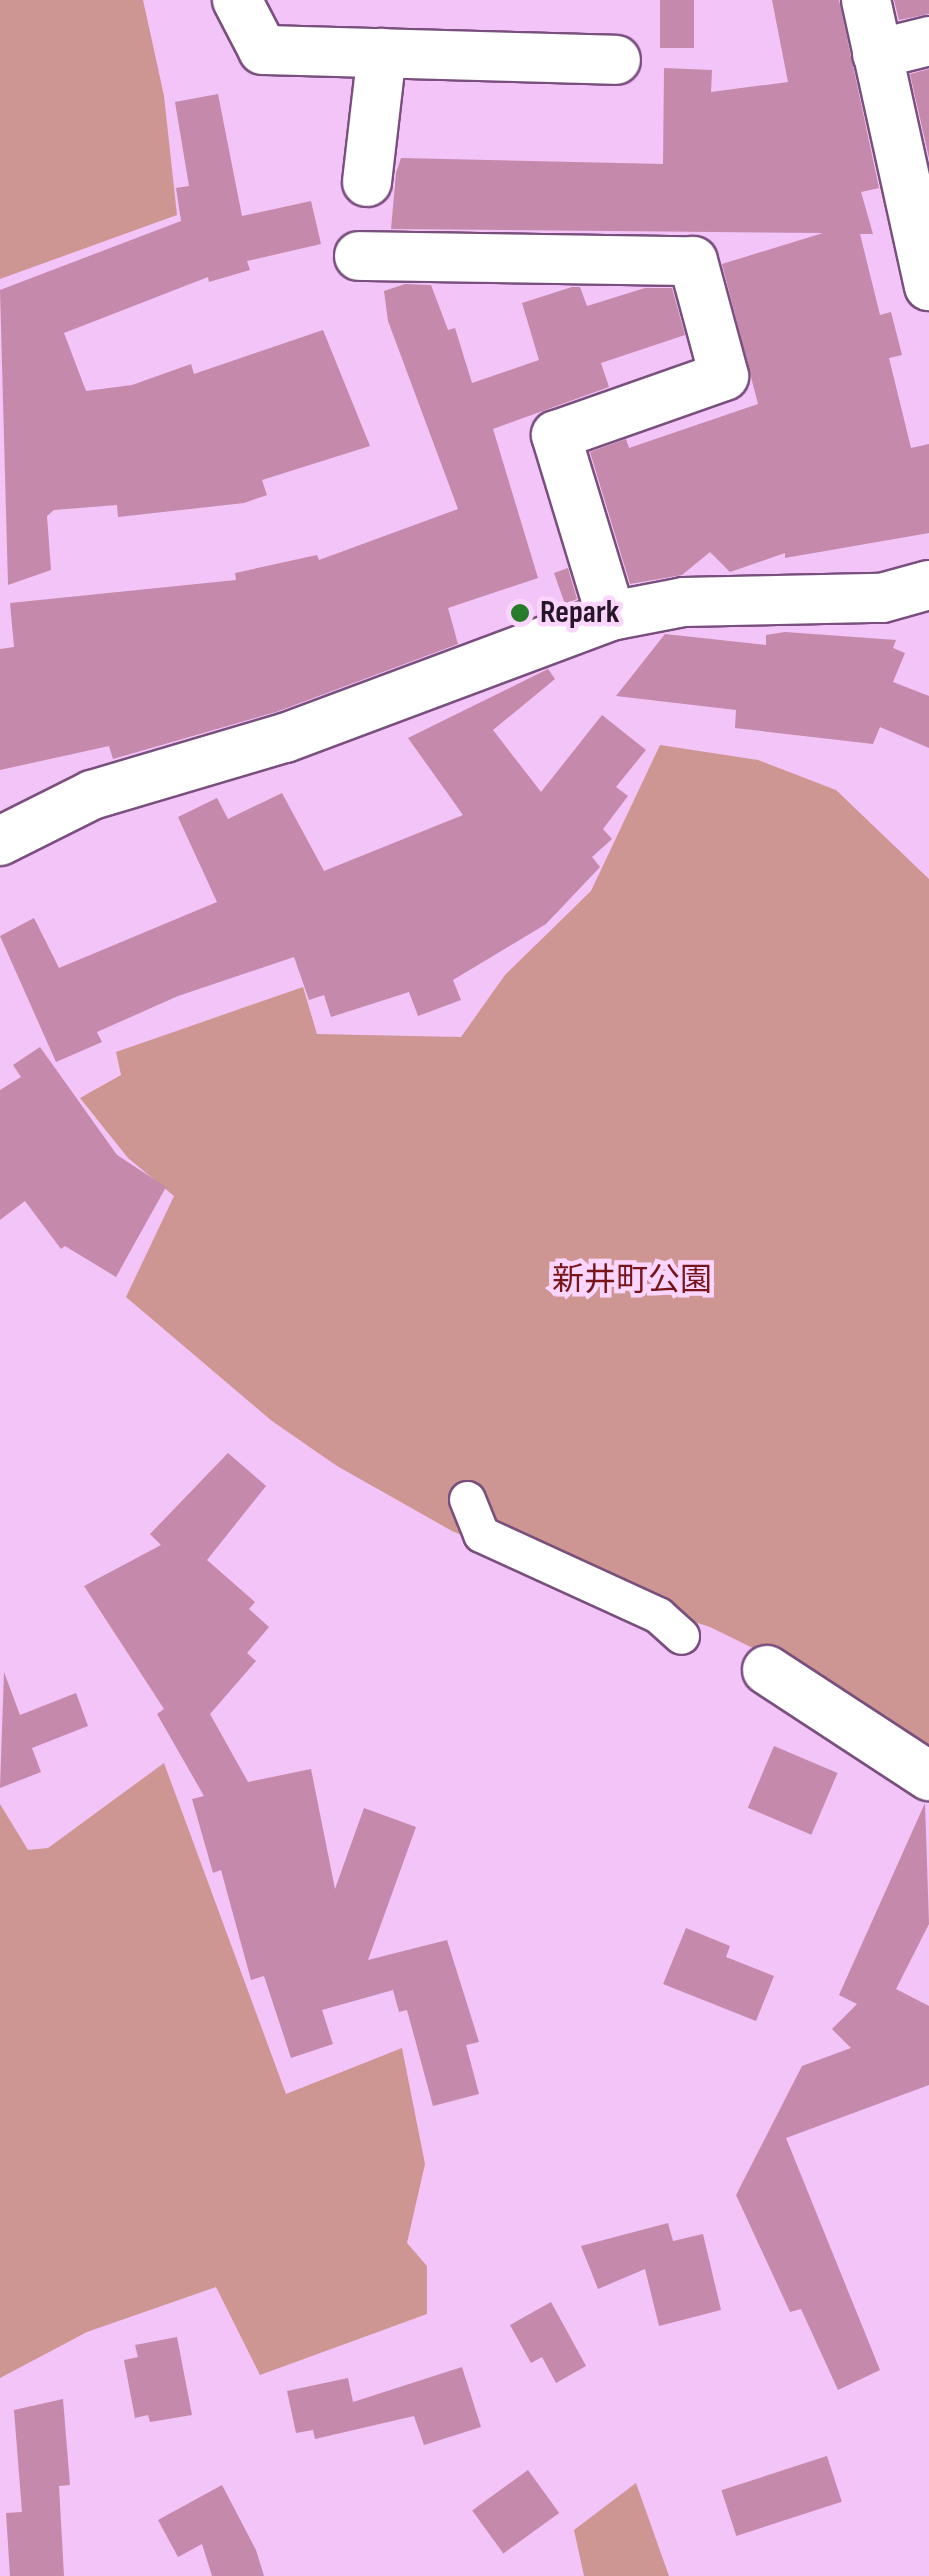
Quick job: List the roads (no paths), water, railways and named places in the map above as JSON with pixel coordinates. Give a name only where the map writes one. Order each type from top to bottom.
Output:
[{"type":"street","points":[[237,0],[263,50],[616,60]]},
{"type":"street","points":[[866,0],[923,234],[929,286]]},
{"type":"street","points":[[877,54],[929,41]]},
{"type":"street","points":[[367,182],[382,53]]},
{"type":"street","points":[[359,256],[693,261],[724,376],[556,435],[611,616]]},
{"type":"street","points":[[0,841],[92,795],[286,738],[611,616],[684,602],[882,598],[929,585]]},
{"type":"street","points":[[467,1498],[481,1534],[658,1615],[682,1636]]},
{"type":"street","points":[[767,1670],[929,1776]]},
{"type":"place","name":"Repark","points":[[520,613]]},
{"type":"park label","name":"新井町公園","points":[[632,1281]]}]
